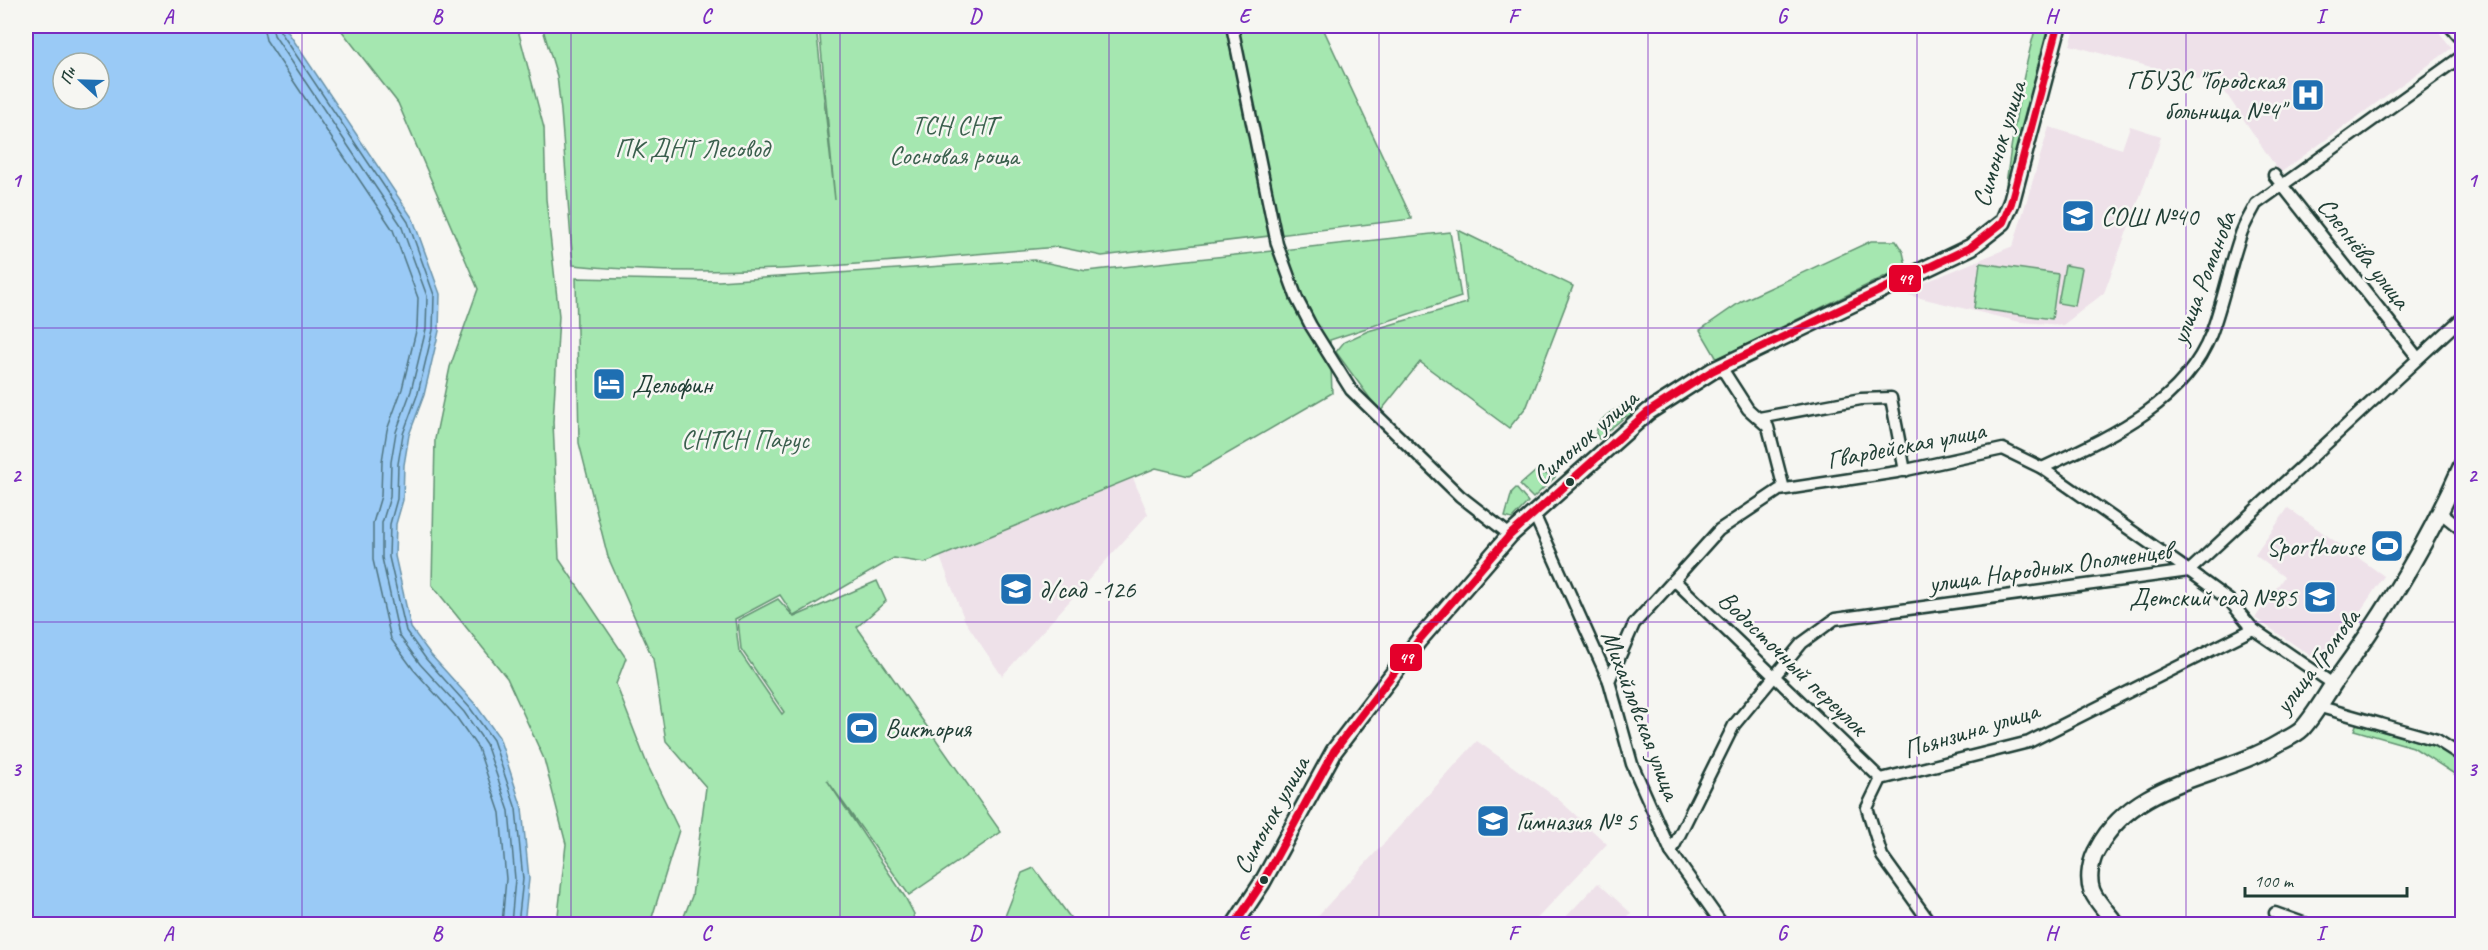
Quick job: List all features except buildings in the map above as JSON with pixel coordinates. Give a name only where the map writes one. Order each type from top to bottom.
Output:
[{"type":"street","points":[[1232,26],[1277,244],[1311,326],[1352,390],[1460,496],[1510,535]]},
{"type":"street","name":"Симонок улица","points":[[1235,924],[1262,883],[1334,751],[1419,640],[1510,535],[1648,412],[1721,367],[1971,247],[2003,222],[2023,164],[2058,26]]},
{"type":"street","points":[[2453,26],[2463,36]]},
{"type":"street","name":"улица Романова","points":[[2042,468],[2097,442],[2142,416],[2183,379],[2210,337],[2240,235],[2256,204],[2278,179],[2463,56]]},
{"type":"street","name":"Слепнёва улица","points":[[2278,179],[2418,358]]},
{"type":"street","name":"улица Народных Ополченцев","points":[[1671,852],[1734,725],[1773,675],[1802,644],[1835,619],[2189,571],[2463,318]]},
{"type":"street","points":[[1721,367],[1748,409],[1768,427],[1784,489]]},
{"type":"street","points":[[1759,418],[1861,399],[1891,398],[1905,471]]},
{"type":"street","name":"Гвардейская улица","points":[[1609,681],[1634,624],[1719,530],[1779,490],[1905,471],[2003,450],[2042,468],[2189,571],[2235,605],[2253,629],[2333,684]]},
{"type":"street","name":"улица Громова","points":[[2116,924],[2092,891],[2091,860],[2102,839],[2124,814],[2154,794],[2194,776],[2260,754],[2301,729],[2362,645],[2442,513],[2463,465]]},
{"type":"street","points":[[2442,513],[2463,530]]},
{"type":"street","name":"Михайловская улица","points":[[1534,514],[1609,681],[1632,764],[1671,852],[1722,924]]},
{"type":"street","name":"Водосточный переулок","points":[[1674,580],[1881,779]]},
{"type":"street","name":"Пьянзина улица","points":[[1932,924],[1882,856],[1867,808],[1881,779],[2030,742],[2253,629]]},
{"type":"street","points":[[2317,706],[2437,740],[2463,756]]},
{"type":"street","points":[[2276,913],[2306,924]]},
{"type":"shaded area","name":"ГБУЗС \"Городская больница №4\"","points":[[2076,26],[2434,26],[2452,48],[2280,173],[2221,86],[2070,45]]},
{"type":"shaded area","name":"СОШ №40","points":[[2130,126],[2161,136],[2158,148],[2104,293],[2063,325],[2020,322],[1908,295],[1914,287],[2013,246],[2049,127],[2122,149]]},
{"type":"shaded area","name":"д/сад -126","points":[[1133,478],[1148,514],[1002,676],[965,621],[940,557]]},
{"type":"shaded area","name":"Детский сад №85","points":[[2288,508],[2384,576],[2324,665],[2255,618],[2284,577],[2255,555]]},
{"type":"shaded area","name":"Гимназия № 5","points":[[1477,741],[1557,798],[1607,844],[1532,924],[1320,924],[1315,919]]},
{"type":"shaded area","points":[[1598,883],[1631,913],[1621,924],[1559,924]]},
{"type":"green space","points":[[338,26],[517,26],[544,128],[546,199],[559,316],[553,422],[559,559],[626,658],[616,684],[647,764],[679,830],[650,924],[557,924],[566,844],[544,759],[507,678],[432,585],[435,439],[450,367],[478,289],[398,103]]},
{"type":"green space","name":"ТСН СНТ Сосновая роща","points":[[542,26],[816,26],[835,200],[819,26],[1322,26],[1412,219],[1102,256],[1059,247],[755,270],[634,270],[573,265],[557,76]]},
{"type":"green space","points":[[2036,26],[2055,26],[2004,201],[2025,69]]},
{"type":"green space","points":[[1458,230],[1573,286],[1527,406],[1509,428],[1420,362],[1380,412],[1336,352],[1344,342],[1368,331],[1467,303]]},
{"type":"green space","name":"СНТСН Парус","points":[[1450,232],[1461,297],[1330,340],[1332,393],[1189,476],[1156,468],[925,563],[894,558],[794,616],[780,595],[735,619],[739,651],[782,714],[784,712],[741,649],[738,620],[778,599],[794,617],[877,581],[886,601],[857,627],[1001,832],[909,895],[827,780],[905,897],[914,914],[912,924],[681,924],[692,896],[706,787],[666,741],[653,659],[608,557],[579,443],[576,278],[719,281],[1034,260],[1086,271]]},
{"type":"green space","points":[[1871,241],[1896,241],[1903,252],[1906,266],[1717,359],[1700,330],[1742,301]]},
{"type":"green space","points":[[1980,263],[2058,274],[2052,319],[1974,308]]},
{"type":"green space","points":[[2065,265],[2082,268],[2075,306],[2058,303]]},
{"type":"green space","points":[[1626,407],[1631,409],[1632,415],[1625,417],[1605,433],[1606,437],[1599,439],[1596,433],[1597,428],[1603,419],[1611,412]]},
{"type":"green space","points":[[1536,471],[1555,477],[1533,498],[1520,485]]},
{"type":"green space","points":[[1516,488],[1528,502],[1512,519],[1505,517],[1512,492]]},
{"type":"green space","points":[[2357,723],[2435,747],[2462,762],[2462,779],[2413,747],[2354,730]]},
{"type":"green space","points":[[1034,868],[1075,924],[1002,924],[1022,873]]},
{"type":"water","points":[[26,26],[284,26],[413,219],[440,294],[439,331],[424,395],[409,435],[404,465],[403,500],[396,524],[395,556],[411,628],[431,655],[475,704],[499,737],[522,808],[529,879],[524,924],[26,924]]},
{"type":"transit line","name":"49","points":[[1235,924],[1262,883],[1334,751],[1419,640],[1510,535],[1648,412],[1712,371],[1971,247],[2003,222],[2011,203],[2058,26]]},
{"type":"place","name":"ГБУЗС \"Городская больница №4\"","points":[[2308,95]]},
{"type":"place","name":"СОШ №40","points":[[2078,216]]},
{"type":"place","name":"Дельфин","points":[[609,384]]},
{"type":"place","name":"Sporthouse","points":[[2387,546]]},
{"type":"place","name":"д/сад -126","points":[[1016,589]]},
{"type":"place","name":"Детский сад №85","points":[[2320,597]]},
{"type":"place","name":"Виктория","points":[[862,728]]},
{"type":"place","name":"Гимназия № 5","points":[[1493,821]]},
{"type":"park label","name":"ПК ДНТ Лесовод","points":[[692,148]]}]
